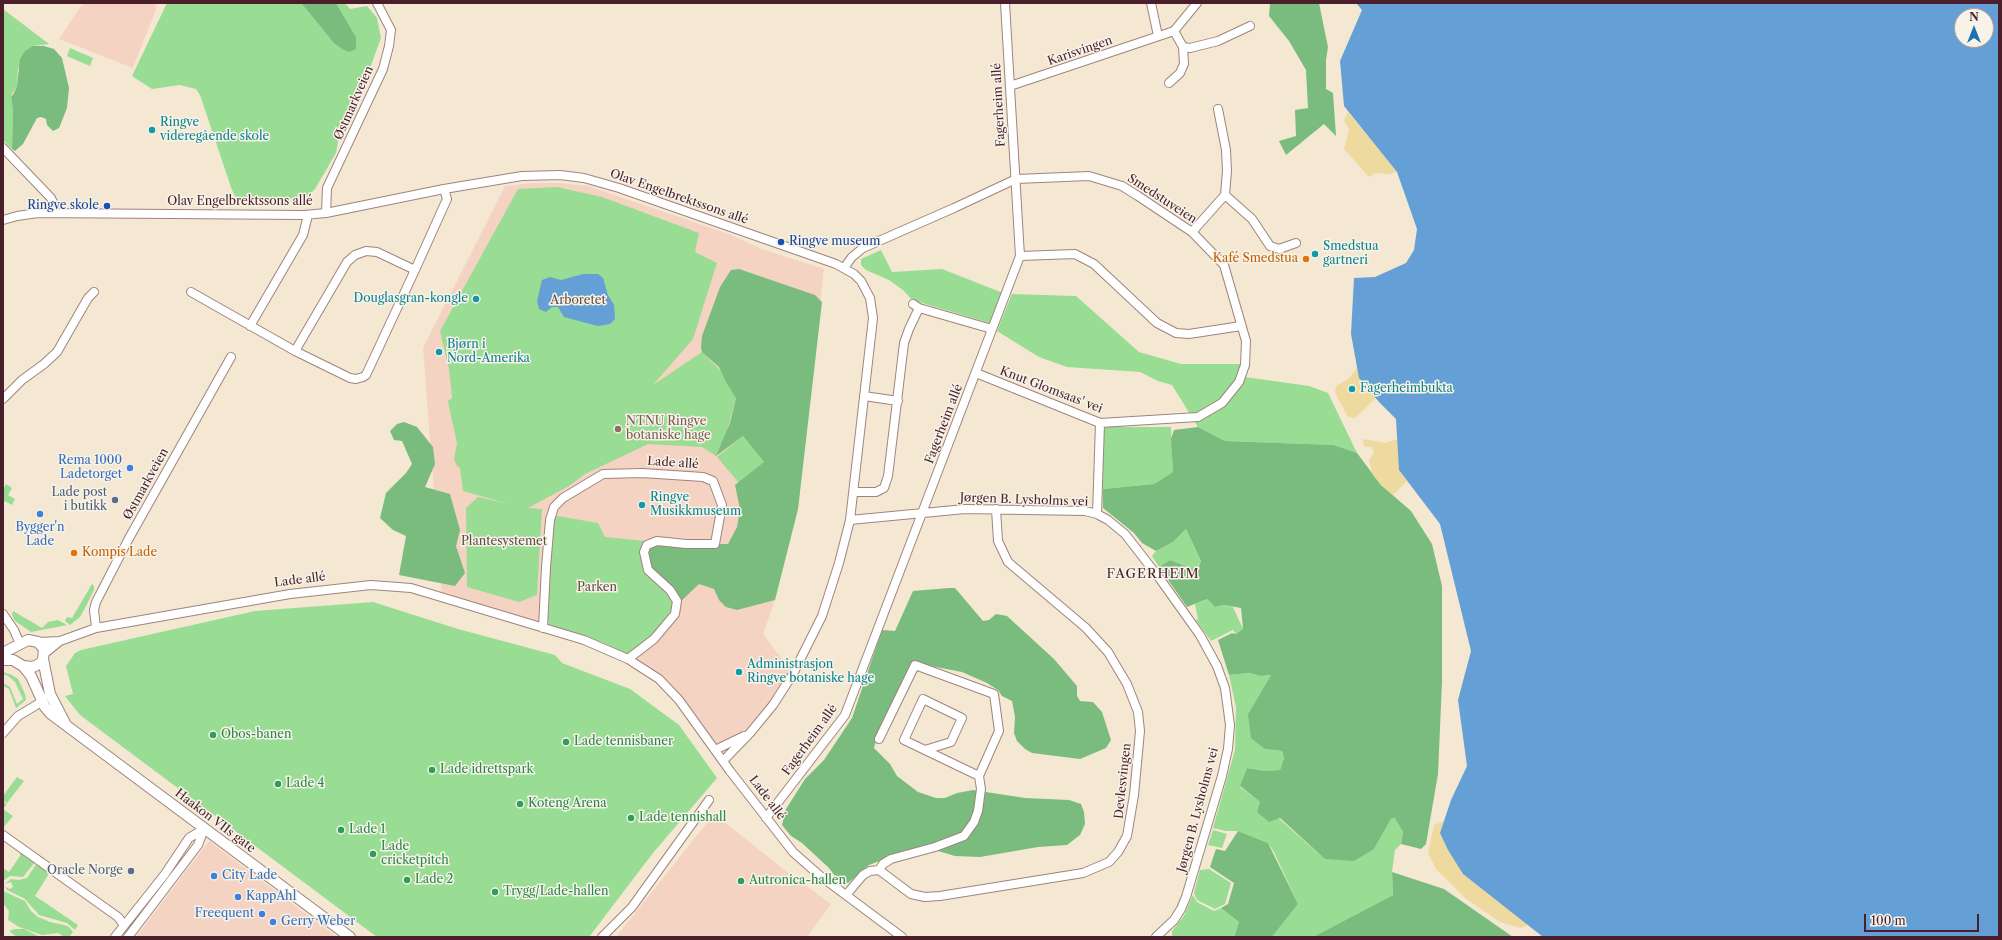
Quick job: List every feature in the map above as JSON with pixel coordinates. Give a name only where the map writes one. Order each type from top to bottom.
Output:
[{"type":"main road","name":"Lade allé","points":[[3,652],[29,642]]},
{"type":"main road","points":[[22,664],[17,654],[29,642],[41,645],[44,656]]},
{"type":"main road","name":"Lade allé","points":[[3,660],[13,660],[32,668],[41,663],[44,656]]},
{"type":"main road","name":"Haakon VIIs gate","points":[[44,656],[50,694],[66,725]]},
{"type":"main road","name":"Haakon VIIs gate","points":[[22,664],[31,676],[51,714],[350,937]]},
{"type":"street","name":"Østmarkveien","points":[[326,213],[327,188],[383,68],[389,46],[391,30],[377,3]]},
{"type":"street","name":"Fagerheim allé","points":[[766,818],[845,716],[1020,256],[1005,3]]},
{"type":"street","points":[[1151,3],[1158,36]]},
{"type":"street","points":[[1169,83],[1180,72],[1184,64],[1183,46],[1174,31],[1197,3]]},
{"type":"street","points":[[1183,46],[1190,48],[1218,41],[1250,26]]},
{"type":"street","name":"Karisvingen","points":[[1010,86],[1174,31]]},
{"type":"street","points":[[1192,232],[1225,195],[1228,171],[1226,150],[1218,109]]},
{"type":"street","points":[[3,148],[51,198],[55,207],[55,213]]},
{"type":"street","name":"Olav Engelbrektssons allé","points":[[3,220],[27,214],[55,213],[308,215],[326,213],[444,189],[537,174],[584,178],[626,191],[844,268],[854,274],[861,280],[870,298],[872,309],[850,520],[822,616],[793,674],[773,704],[750,733],[723,761]]},
{"type":"street","name":"Smedstuveien","points":[[844,268],[852,257],[863,248],[1016,179],[1089,176],[1122,186],[1192,232],[1224,265],[1241,326]]},
{"type":"street","points":[[191,292],[295,351],[356,380],[366,375],[415,270],[447,199],[444,189]]},
{"type":"street","points":[[1225,195],[1252,219],[1270,246],[1279,249],[1296,243]]},
{"type":"street","points":[[250,326],[303,235],[308,215]]},
{"type":"street","points":[[295,351],[348,262],[355,254],[366,251],[377,252],[415,270]]},
{"type":"street","points":[[1020,256],[1075,254],[1094,264],[1157,323],[1176,333],[1189,334],[1241,326]]},
{"type":"street","points":[[3,399],[18,384],[57,352],[88,298],[94,292]]},
{"type":"street","points":[[854,492],[876,492],[884,488],[888,476],[904,343],[916,306],[992,329]]},
{"type":"street","name":"Knut Glomsaas' vei","points":[[976,373],[1100,423],[1198,417],[1222,403],[1239,382],[1244,365],[1246,341],[1241,326]]},
{"type":"street","name":"Østmarkveien","points":[[96,628],[94,610],[96,602],[121,552],[231,357]]},
{"type":"street","points":[[864,396],[898,401]]},
{"type":"street","points":[[1097,514],[1100,423]]},
{"type":"street","name":"Lade allé","points":[[543,628],[550,520],[554,507],[563,498],[603,474],[642,473],[703,478],[713,481],[722,505],[714,544],[686,544],[657,541],[648,545],[644,552],[648,570],[670,590],[677,601],[675,614],[654,639],[628,659]]},
{"type":"street","name":"Jørgen B. Lysholms vei","points":[[850,520],[965,509],[1085,511],[1097,514],[1114,525],[1132,542],[1200,635],[1219,672],[1227,701],[1230,726],[1228,749],[1222,776],[1186,897],[1181,909],[1166,934],[1156,937]]},
{"type":"street","name":"Devlesvingen","points":[[879,870],[910,894],[925,897],[940,896],[1083,873],[1109,862],[1118,852],[1127,836],[1134,796],[1140,731],[1138,712],[1127,684],[1108,652],[1090,633],[1008,562],[998,541],[996,509]]},
{"type":"street","name":"Lade allé","points":[[29,642],[60,641],[96,628],[267,597],[371,585],[411,588],[584,640],[628,659],[659,679],[679,700],[723,761],[793,852],[807,865],[902,937]]},
{"type":"street","points":[[3,614],[14,630],[29,642]]},
{"type":"street","name":"Lade allé","points":[[44,656],[60,641]]},
{"type":"street","points":[[846,894],[867,872],[879,870],[883,864],[891,858],[935,847],[964,836],[974,822],[978,810],[981,789],[979,776],[999,731],[994,694],[915,665],[878,739]]},
{"type":"street","points":[[925,750],[951,742],[962,718],[923,699],[904,740],[979,776]]},
{"type":"street","points":[[3,733],[18,716],[43,701]]},
{"type":"street","name":"Olav Engelbrektssons allé","points":[[715,750],[750,733]]},
{"type":"street","points":[[602,937],[632,907],[709,800]]},
{"type":"street","points":[[115,937],[165,874],[189,838],[204,829]]},
{"type":"street","points":[[128,937],[198,845],[204,829]]},
{"type":"street","points":[[3,835],[118,917],[124,925]]},
{"type":"shaded area","points":[[83,3],[154,3],[157,7],[133,68],[59,39]]},
{"type":"shaded area","name":"NTNU Ringve botaniske hage","points":[[532,183],[560,183],[588,186],[729,234],[762,249],[824,269],[798,509],[775,600],[763,634],[793,674],[750,733],[715,750],[659,679],[584,640],[442,598],[423,348],[505,186]]},
{"type":"shaded area","points":[[714,814],[786,871],[831,904],[807,937],[616,937]]},
{"type":"shaded area","name":"City Lade","points":[[209,841],[337,937],[136,937]]},
{"type":"green space","points":[[167,3],[301,3],[324,31],[356,37],[336,3],[345,3],[350,9],[367,6],[377,18],[381,38],[365,82],[361,80],[339,136],[336,153],[315,189],[310,194],[301,198],[273,199],[242,199],[235,196],[200,95],[196,89],[180,85],[152,89],[132,76]]},
{"type":"green space","points":[[301,3],[336,3],[356,37],[356,49],[349,52],[334,43]]},
{"type":"green space","points":[[1270,3],[1319,3],[1328,47],[1326,60],[1326,89],[1333,93],[1336,136],[1324,124],[1286,155],[1279,141],[1296,136],[1295,110],[1308,108],[1306,70],[1289,41],[1269,16]]},
{"type":"green space","points":[[3,9],[49,44],[33,46],[18,69],[17,86],[11,96],[13,110],[12,149],[3,140]]},
{"type":"green space","points":[[33,46],[44,46],[54,49],[62,58],[69,88],[67,108],[59,128],[53,131],[47,125],[46,119],[41,117],[37,118],[23,144],[15,151],[12,149],[13,110],[11,96],[13,95],[17,86],[20,59],[25,51]]},
{"type":"green space","points":[[70,48],[93,58],[90,66],[67,56]]},
{"type":"green space","name":"Arboretet","points":[[557,187],[602,197],[699,233],[695,252],[717,263],[693,339],[653,385],[702,352],[722,372],[736,397],[726,435],[716,456],[702,447],[648,444],[585,474],[569,486],[528,508],[542,509],[537,595],[519,602],[467,587],[466,508],[478,497],[509,504],[463,491],[460,468],[457,466],[454,459],[457,443],[448,401],[452,398],[449,369],[440,331],[518,189]]},
{"type":"green space","points":[[881,250],[892,272],[942,269],[1003,293],[990,323],[912,300],[903,290],[889,280],[866,270],[861,265],[861,259]]},
{"type":"green space","points":[[739,269],[815,295],[822,302],[798,509],[775,600],[737,610],[726,607],[719,600],[714,589],[699,584],[676,606],[677,601],[648,570],[647,545],[728,544],[737,527],[740,509],[735,485],[764,462],[743,436],[716,456],[730,423],[736,398],[719,367],[702,352],[701,347],[702,336],[720,287],[731,270]]},
{"type":"green space","points":[[1012,294],[1076,296],[1139,352],[1181,364],[1242,364],[1238,376],[1309,386],[1328,393],[1357,453],[1334,445],[1225,441],[1198,427],[1172,385],[1158,381],[1140,372],[1067,367],[1039,357],[997,331]]},
{"type":"green space","points":[[404,422],[417,427],[433,447],[435,464],[425,487],[450,494],[460,530],[456,546],[465,573],[455,586],[399,575],[406,536],[393,530],[380,518],[386,493],[406,473],[412,464],[402,441],[394,440],[390,431],[397,424]]},
{"type":"green space","points":[[1103,427],[1171,427],[1173,472],[1154,484],[1103,489]]},
{"type":"green space","points":[[1198,427],[1225,441],[1334,445],[1357,453],[1381,485],[1411,511],[1432,544],[1442,586],[1442,682],[1438,774],[1426,844],[1421,849],[1401,844],[1403,832],[1395,818],[1391,819],[1374,849],[1354,861],[1325,859],[1280,818],[1269,822],[1257,812],[1260,802],[1240,786],[1247,768],[1265,771],[1280,770],[1284,758],[1282,751],[1265,749],[1251,738],[1248,714],[1271,675],[1261,676],[1249,673],[1229,675],[1218,640],[1232,633],[1236,634],[1243,629],[1241,608],[1224,605],[1215,607],[1207,599],[1187,607],[1159,567],[1170,560],[1197,571],[1201,561],[1186,529],[1173,542],[1156,551],[1142,543],[1134,533],[1103,508],[1103,489],[1154,484],[1173,472],[1171,439],[1174,430]]},
{"type":"green space","points":[[743,436],[764,462],[739,483],[717,457]]},
{"type":"green space","points":[[6,484],[12,488],[8,495],[15,499],[12,505],[5,501],[3,504],[3,490]]},
{"type":"green space","name":"Parken","points":[[552,515],[598,523],[605,537],[646,541],[640,552],[674,602],[673,613],[654,637],[630,655],[602,642],[550,627],[545,612]]},
{"type":"green space","points":[[1186,529],[1201,561],[1196,571],[1170,560],[1159,567],[1152,556],[1156,551],[1173,542]]},
{"type":"green space","points":[[92,584],[94,586],[94,590],[85,608],[80,617],[70,625],[65,621],[67,617],[72,618]]},
{"type":"green space","points":[[955,588],[983,621],[989,620],[996,614],[1007,616],[1054,659],[1077,686],[1077,696],[1080,701],[1093,702],[1102,712],[1111,740],[1106,748],[1080,759],[1032,753],[1025,749],[1017,741],[1014,733],[1015,717],[1012,701],[1002,696],[998,690],[987,683],[962,672],[915,663],[878,733],[874,748],[890,764],[897,776],[918,792],[936,798],[945,798],[957,793],[973,790],[1025,798],[1069,800],[1081,804],[1084,812],[1085,824],[1080,835],[1067,845],[1038,847],[980,857],[955,856],[928,848],[906,851],[869,865],[848,883],[840,883],[829,868],[802,843],[791,836],[782,825],[786,809],[805,779],[824,760],[852,718],[882,630],[895,631],[913,591]]},
{"type":"green space","points":[[1207,599],[1215,607],[1224,605],[1233,607],[1243,629],[1236,634],[1233,630],[1211,641],[1196,620],[1198,619],[1195,604]]},
{"type":"green space","name":"Lade idrettspark","points":[[373,602],[458,629],[555,655],[562,663],[630,689],[679,725],[717,778],[653,853],[589,937],[377,937],[80,715],[65,696],[73,694],[66,666],[75,653],[81,650],[255,611]]},
{"type":"green space","points":[[13,611],[42,628],[48,622],[58,620],[67,625],[31,632],[15,621],[12,615]]},
{"type":"green space","points":[[3,672],[18,679],[25,694],[26,700],[16,708],[9,689],[3,686],[3,683],[10,687],[17,704],[23,699],[15,682],[3,674]]},
{"type":"green space","points":[[1249,673],[1261,676],[1271,675],[1248,714],[1265,749],[1282,751],[1284,758],[1280,770],[1265,771],[1247,768],[1240,787],[1260,802],[1325,859],[1374,849],[1391,819],[1396,818],[1403,832],[1401,844],[1395,850],[1392,872],[1393,895],[1313,937],[1272,937],[1298,904],[1274,852],[1268,843],[1238,831],[1226,831],[1213,828],[1235,750],[1236,707],[1229,675]]},
{"type":"green space","points":[[17,777],[24,781],[7,803],[3,800],[3,796]]},
{"type":"green space","points":[[3,801],[7,804],[3,809]]},
{"type":"green space","points":[[3,809],[13,816],[3,828]]},
{"type":"green space","points":[[1213,830],[1227,834],[1222,848],[1208,845]]},
{"type":"green space","points":[[1238,831],[1268,843],[1298,904],[1272,937],[1234,937],[1239,922],[1221,908],[1228,904],[1234,883],[1210,867],[1216,849],[1225,851]]},
{"type":"green space","points":[[20,851],[35,862],[23,877],[10,876],[3,881],[3,868],[9,872],[20,856]]},
{"type":"green space","points":[[37,863],[50,872],[35,896],[78,925],[75,930],[67,923],[39,915],[25,899],[7,890],[5,887],[10,889],[13,887],[11,882],[5,884],[11,879],[19,880],[27,878]]},
{"type":"green space","points":[[1209,869],[1231,883],[1225,904],[1215,909],[1197,900],[1194,893],[1200,870]]},
{"type":"green space","points":[[1392,872],[1444,889],[1513,937],[1313,937],[1393,895]]},
{"type":"green space","points":[[3,891],[25,901],[31,911],[38,917],[69,927],[73,932],[69,937],[65,937],[58,933],[42,935],[19,927],[8,920],[9,911],[3,903]]},
{"type":"green space","points":[[1193,895],[1197,902],[1214,911],[1221,908],[1239,922],[1234,937],[1172,937],[1172,931],[1184,916]]},
{"type":"green space","points":[[24,929],[40,937],[17,937],[9,931]]},
{"type":"sand","points":[[1348,112],[1397,172],[1390,174],[1375,173],[1369,177],[1344,149],[1349,130],[1344,120]]},
{"type":"sand","name":"Fagerheimbukta","points":[[1358,367],[1359,378],[1376,398],[1355,418],[1348,417],[1335,393],[1336,386],[1348,379]]},
{"type":"sand","points":[[1363,439],[1385,443],[1398,439],[1399,470],[1407,481],[1393,495],[1381,485],[1373,475],[1369,460],[1374,453],[1372,447],[1364,446]]},
{"type":"sand","points":[[1444,821],[1440,833],[1463,874],[1528,925],[1520,928],[1500,922],[1465,898],[1436,869],[1428,853],[1434,825]]},
{"type":"water","points":[[1356,3],[1999,3],[1999,937],[1543,937],[1463,874],[1448,850],[1440,833],[1451,800],[1467,766],[1458,700],[1471,651],[1440,524],[1399,470],[1396,419],[1379,402],[1359,378],[1351,334],[1354,278],[1375,277],[1406,263],[1414,250],[1417,229],[1397,172],[1344,106],[1340,61],[1362,10]]},
{"type":"water","points":[[583,274],[598,274],[603,278],[608,295],[614,305],[615,319],[610,324],[598,326],[564,317],[558,307],[552,307],[546,312],[539,309],[537,301],[542,280],[550,277],[561,280]]},
{"type":"place","name":"Ringve videregående skole","points":[[152,130]]},
{"type":"place","name":"Ringve skole","points":[[107,206]]},
{"type":"place","name":"Ringve museum","points":[[781,242]]},
{"type":"place","name":"Smedstua gartneri","points":[[1315,254]]},
{"type":"place","name":"Kafé Smedstua","points":[[1306,259]]},
{"type":"place","name":"Douglasgran-kongle","points":[[476,299]]},
{"type":"place","name":"Bjørn i Nord-Amerika","points":[[439,352]]},
{"type":"place","name":"Fagerheimbukta","points":[[1352,389]]},
{"type":"place","name":"NTNU Ringve botaniske hage","points":[[618,429]]},
{"type":"place","name":"Rema 1000 Ladetorget","points":[[130,468]]},
{"type":"place","name":"Lade post i butikk","points":[[115,500]]},
{"type":"place","name":"Ringve Musikkmuseum","points":[[642,505]]},
{"type":"place","name":"Bygger'n Lade","points":[[40,514]]},
{"type":"place","name":"Kompis Lade","points":[[74,553]]},
{"type":"place","name":"Administrasjon Ringve botaniske hage","points":[[739,672]]},
{"type":"place","name":"Obos-banen","points":[[213,735]]},
{"type":"place","name":"Lade tennisbaner","points":[[566,742]]},
{"type":"place","name":"Lade idrettspark","points":[[432,770]]},
{"type":"place","name":"Lade 4","points":[[278,784]]},
{"type":"place","name":"Koteng Arena","points":[[520,804]]},
{"type":"place","name":"Lade tennishall","points":[[631,818]]},
{"type":"place","name":"Lade 1","points":[[341,830]]},
{"type":"place","name":"Lade cricketpitch","points":[[373,854]]},
{"type":"place","name":"Oracle Norge","points":[[131,871]]},
{"type":"place","name":"City Lade","points":[[214,876]]},
{"type":"place","name":"Lade 2","points":[[407,880]]},
{"type":"place","name":"Autronica-hallen","points":[[741,881]]},
{"type":"place","name":"Trygg/Lade-hallen","points":[[495,892]]},
{"type":"place","name":"KappAhl","points":[[238,897]]},
{"type":"place","name":"Freequent","points":[[262,914]]},
{"type":"place","name":"Gerry Weber","points":[[273,922]]},
{"type":"district","name":"FAGERHEIM","points":[[1153,574]]},
{"type":"park label","name":"Plantesystemet","points":[[504,542]]}]
